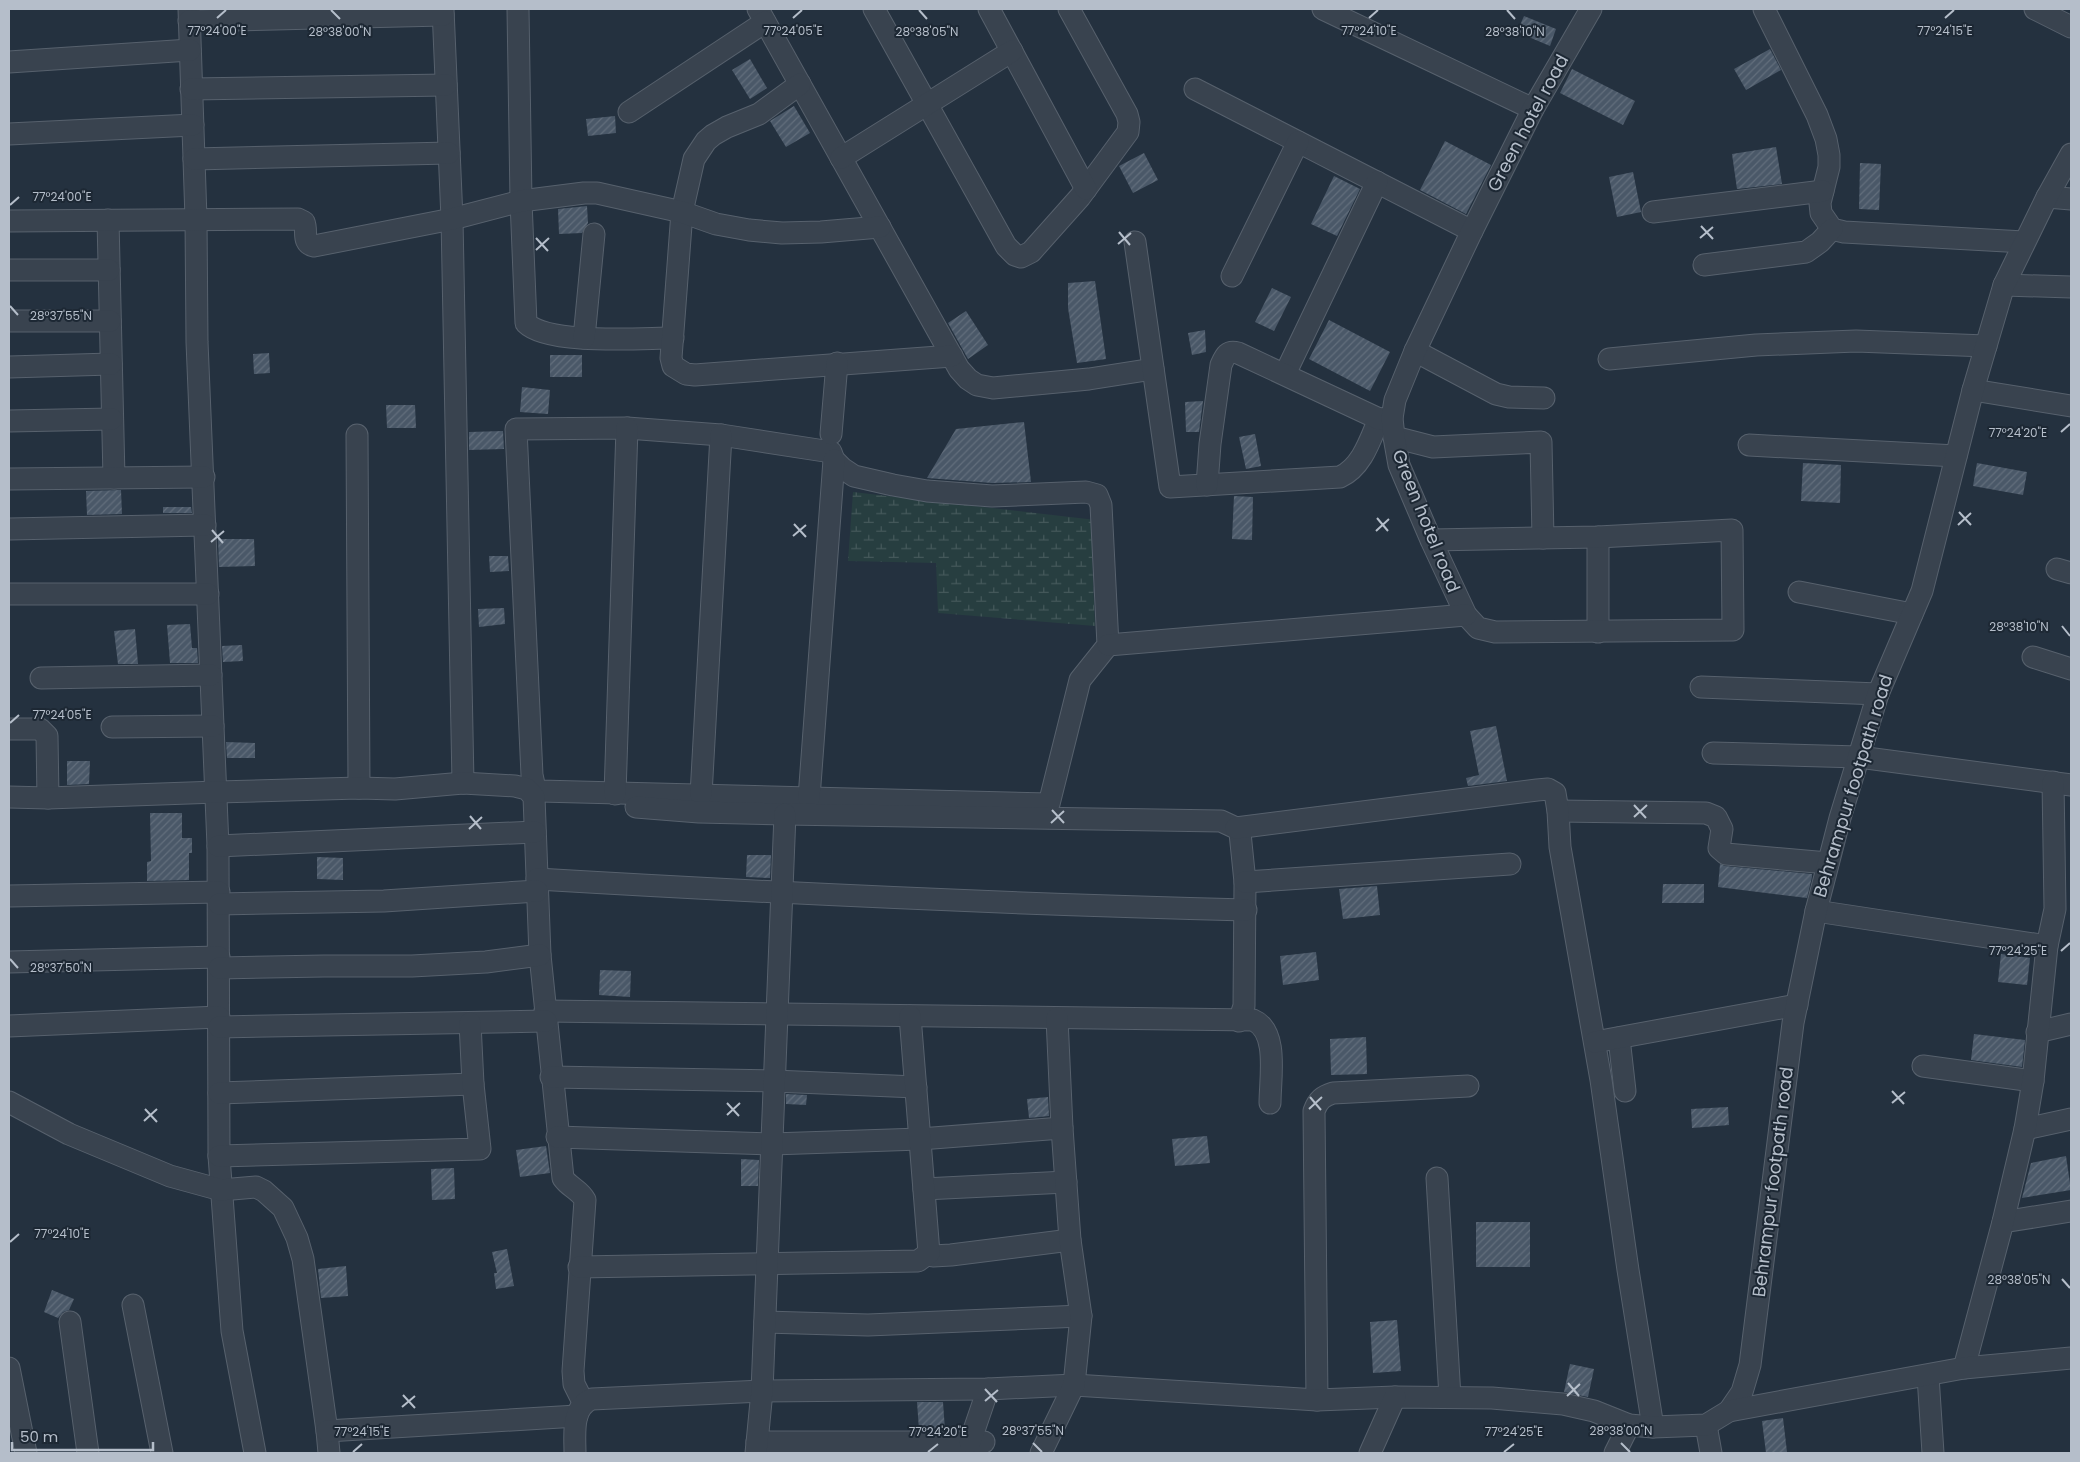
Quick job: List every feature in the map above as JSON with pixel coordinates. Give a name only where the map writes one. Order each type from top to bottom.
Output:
[{"type":"street","points":[[518,9],[521,201],[526,323],[532,329],[541,333],[564,337],[673,338]]},
{"type":"street","points":[[874,9],[1006,246],[1015,255],[1021,257],[1031,252],[1086,189],[1128,132],[1129,122],[1069,9]]},
{"type":"street","points":[[989,9],[1086,189]]},
{"type":"street","points":[[1323,9],[1533,109]]},
{"type":"street","name":"Green hotel road","points":[[1591,9],[1533,109],[1472,231],[1415,351],[1395,400],[1388,425],[1399,465],[1431,540],[1466,615],[1478,628],[1495,632],[1733,630],[1732,530],[1598,537]]},
{"type":"street","points":[[1764,9],[1817,115],[1826,140],[1829,167],[1820,203],[1821,212],[1832,229],[1844,232],[2024,242]]},
{"type":"street","points":[[2035,9],[2071,27]]},
{"type":"street","points":[[255,1453],[232,1331],[219,1156],[218,846],[197,342],[196,219],[189,15],[443,12],[452,219],[463,783]]},
{"type":"street","points":[[629,112],[762,15],[952,356],[968,380],[977,385],[993,388],[1090,379],[1153,369]]},
{"type":"street","points":[[9,62],[190,50]]},
{"type":"street","points":[[841,158],[1012,51]]},
{"type":"street","points":[[191,89],[446,84]]},
{"type":"street","points":[[800,84],[759,114],[727,127],[706,141],[694,159],[682,212],[671,358],[673,366],[686,374],[952,356]]},
{"type":"street","points":[[1195,89],[1472,231]]},
{"type":"street","points":[[9,134],[193,125]]},
{"type":"street","points":[[1232,276],[1298,142]]},
{"type":"street","points":[[194,159],[449,152]]},
{"type":"street","name":"Behrampur footpath road","points":[[1729,1411],[1742,1392],[1750,1365],[1793,1023],[1828,863],[1878,694],[1922,591],[1972,390],[2004,285],[2047,197],[2071,154]]},
{"type":"street","points":[[1285,374],[1377,182]]},
{"type":"street","points":[[1653,212],[1823,191]]},
{"type":"street","points":[[9,221],[298,219],[304,222],[305,241],[314,246],[452,219],[521,201],[566,194],[597,193],[682,212],[716,224],[782,233],[880,227]]},
{"type":"street","points":[[2047,197],[2071,199]]},
{"type":"street","points":[[108,220],[114,478]]},
{"type":"street","points":[[1704,265],[1806,252],[1820,242],[1832,229]]},
{"type":"street","points":[[584,338],[594,234]]},
{"type":"street","points":[[1135,242],[1170,487],[1340,478],[1353,469],[1388,425]]},
{"type":"street","points":[[9,270],[109,270]]},
{"type":"street","points":[[2004,285],[2071,286]]},
{"type":"street","points":[[9,321],[110,321]]},
{"type":"street","points":[[1609,359],[1747,346],[1856,341],[1986,346]]},
{"type":"street","points":[[1415,351],[1496,394],[1509,397],[1544,398]]},
{"type":"street","points":[[1207,485],[1220,365],[1225,355],[1231,352],[1238,353],[1433,447],[1541,442],[1542,538]]},
{"type":"street","points":[[831,434],[837,363]]},
{"type":"street","points":[[9,367],[111,364]]},
{"type":"street","points":[[1972,390],[2071,406]]},
{"type":"street","points":[[9,421],[112,419]]},
{"type":"street","points":[[615,794],[627,428]]},
{"type":"street","points":[[809,798],[834,460],[831,452],[721,435],[627,428],[516,429],[532,775],[535,789],[540,791],[615,794],[1049,804],[1080,680],[1108,645],[1100,505],[1097,495],[1086,492],[992,496],[927,491],[872,482],[854,476],[834,460]]},
{"type":"street","points":[[357,434],[359,788]]},
{"type":"street","points":[[700,795],[721,435]]},
{"type":"street","points":[[1749,445],[1956,456]]},
{"type":"street","points":[[9,479],[204,477]]},
{"type":"street","points":[[9,529],[205,525]]},
{"type":"street","points":[[1431,540],[1598,537],[1598,632]]},
{"type":"street","points":[[1799,592],[1912,614]]},
{"type":"street","points":[[9,594],[208,594]]},
{"type":"street","points":[[1108,645],[1466,615]]},
{"type":"street","points":[[2033,657],[2071,669]]},
{"type":"street","points":[[41,678],[211,675]]},
{"type":"street","points":[[1701,687],[1878,694]]},
{"type":"street","points":[[112,727],[213,726]]},
{"type":"street","points":[[9,729],[40,729],[47,736],[48,798]]},
{"type":"street","points":[[1713,753],[1859,757],[2062,783],[2063,909],[2048,946],[2037,1032],[2033,1082],[2025,1129],[2004,1222],[1964,1368]]},
{"type":"street","points":[[9,797],[48,798],[359,788],[395,789],[463,783],[515,786],[528,789],[534,798],[540,955],[551,1077],[563,1178],[568,1185],[582,1194],[585,1200],[572,1371],[580,1409],[575,1453]]},
{"type":"street","points":[[534,798],[699,812],[1026,820],[1190,820],[1221,821],[1236,828],[1548,789],[1554,793],[1558,811],[1560,847],[1595,1042],[1652,1427]]},
{"type":"street","points":[[1558,811],[1706,813],[1716,817],[1722,829],[1719,848],[1726,854],[1828,863]]},
{"type":"street","points":[[785,814],[762,1391],[757,1447],[977,1442],[988,1388]]},
{"type":"street","points":[[1236,828],[1242,840],[1246,910],[1244,1006],[1239,1021]]},
{"type":"street","points":[[218,846],[535,832]]},
{"type":"street","points":[[1245,882],[1510,864]]},
{"type":"street","points":[[9,896],[384,901],[537,885],[782,892],[1048,905],[1246,910]]},
{"type":"street","points":[[1816,911],[2048,946]]},
{"type":"street","points":[[9,962],[421,966],[486,962],[540,955]]},
{"type":"street","points":[[1595,1042],[1797,1005]]},
{"type":"street","points":[[9,1026],[219,1022],[470,1023],[545,1016],[777,1014],[1253,1020],[1260,1023],[1271,1042],[1270,1102]]},
{"type":"street","points":[[910,1016],[929,1253]]},
{"type":"street","points":[[1041,1453],[1074,1385],[1081,1316],[1070,1240],[1057,1018]]},
{"type":"street","points":[[219,1156],[480,1149],[473,1084],[470,1023]]},
{"type":"street","points":[[2037,1032],[2071,1024]]},
{"type":"street","points":[[1619,1038],[1625,1091]]},
{"type":"street","points":[[1924,1066],[2033,1082]]},
{"type":"street","points":[[551,1077],[916,1086]]},
{"type":"street","points":[[219,1093],[473,1084]]},
{"type":"street","points":[[1317,1400],[1314,1111],[1318,1102],[1324,1096],[1333,1093],[1468,1086]]},
{"type":"street","points":[[9,1102],[69,1134],[162,1173],[221,1190],[256,1187],[264,1191],[275,1201],[288,1218],[303,1259],[328,1431],[329,1453]]},
{"type":"street","points":[[2025,1129],[2071,1119]]},
{"type":"street","points":[[558,1137],[772,1144],[920,1139],[1062,1128]]},
{"type":"street","points":[[1438,1178],[1450,1397]]},
{"type":"street","points":[[924,1189],[1066,1182]]},
{"type":"street","points":[[2004,1222],[2071,1211]]},
{"type":"street","points":[[929,1253],[934,1256],[951,1255],[1070,1240]]},
{"type":"street","points":[[579,1267],[767,1263],[905,1263],[918,1262],[929,1253]]},
{"type":"street","points":[[133,1305],[162,1453]]},
{"type":"street","points":[[765,1322],[868,1325],[1081,1316]]},
{"type":"street","points":[[70,1322],[88,1453]]},
{"type":"street","points":[[328,1431],[580,1409],[592,1398],[762,1391],[1074,1385],[1317,1400],[1395,1397],[1492,1398],[1563,1404],[1594,1411],[1629,1425],[1652,1427],[1706,1425],[1729,1411],[1964,1368],[2071,1358]]},
{"type":"street","points":[[9,1368],[26,1453]]},
{"type":"street","points":[[1928,1376],[1933,1453]]},
{"type":"street","points":[[1370,1453],[1395,1397]]},
{"type":"street","points":[[1615,1453],[1629,1425]]},
{"type":"street","points":[[1706,1425],[1711,1453]]},
{"type":"green space","points":[[853,492],[1096,520],[1092,557],[1095,626],[938,613],[936,563],[848,561]]},
{"type":"building","points":[[1524,16],[1556,29],[1550,46],[1517,32]]},
{"type":"building","points":[[1770,49],[1781,70],[1746,90],[1734,69]]},
{"type":"building","points":[[750,59],[767,88],[750,99],[732,70]]},
{"type":"building","points":[[1572,69],[1635,101],[1623,125],[1560,93]]},
{"type":"building","points":[[794,106],[810,133],[786,147],[770,121]]},
{"type":"building","points":[[615,116],[616,133],[588,136],[586,119]]},
{"type":"building","points":[[1445,141],[1491,165],[1466,214],[1420,190]]},
{"type":"building","points":[[1776,147],[1782,184],[1737,189],[1732,154]]},
{"type":"building","points":[[1144,153],[1158,180],[1133,193],[1119,166]]},
{"type":"building","points":[[1860,163],[1881,164],[1879,210],[1859,209]]},
{"type":"building","points":[[1633,172],[1641,212],[1617,217],[1609,177]]},
{"type":"building","points":[[1334,176],[1360,189],[1337,236],[1311,224]]},
{"type":"building","points":[[587,206],[588,223],[582,233],[559,234],[558,209]]},
{"type":"building","points":[[1095,281],[1106,359],[1077,363],[1068,308],[1068,283]]},
{"type":"building","points":[[1272,288],[1291,297],[1274,331],[1255,322]]},
{"type":"building","points":[[966,311],[988,345],[968,359],[948,323]]},
{"type":"building","points":[[1329,320],[1390,352],[1370,391],[1309,359]]},
{"type":"building","points":[[1205,330],[1206,352],[1192,355],[1188,333]]},
{"type":"building","points":[[269,353],[270,373],[254,374],[253,354]]},
{"type":"building","points":[[550,355],[582,355],[582,377],[550,377]]},
{"type":"building","points":[[522,387],[550,390],[548,414],[520,412]]},
{"type":"building","points":[[1203,401],[1199,432],[1186,432],[1185,402]]},
{"type":"building","points":[[386,405],[415,405],[416,428],[387,428]]},
{"type":"building","points":[[1024,422],[1031,482],[992,483],[927,478],[956,429]]},
{"type":"building","points":[[503,431],[504,449],[469,450],[469,432]]},
{"type":"building","points":[[1255,434],[1261,466],[1246,469],[1239,437]]},
{"type":"building","points":[[1803,463],[1841,465],[1840,503],[1801,501]]},
{"type":"building","points":[[1977,463],[2027,472],[2023,495],[1973,486]]},
{"type":"building","points":[[121,490],[122,514],[87,515],[86,491]]},
{"type":"building","points":[[1234,496],[1253,497],[1252,540],[1232,539]]},
{"type":"building","points":[[163,507],[191,507],[192,513],[163,513]]},
{"type":"building","points":[[218,539],[254,539],[255,566],[219,567]]},
{"type":"building","points":[[489,556],[508,556],[509,571],[490,572]]},
{"type":"building","points":[[504,608],[505,624],[479,627],[478,609]]},
{"type":"building","points":[[190,624],[192,648],[197,648],[198,663],[170,663],[167,625]]},
{"type":"building","points":[[135,629],[138,664],[118,664],[114,631]]},
{"type":"building","points":[[242,645],[243,661],[223,662],[222,646]]},
{"type":"building","points":[[1496,726],[1507,781],[1468,786],[1466,778],[1479,775],[1470,731]]},
{"type":"building","points":[[226,742],[255,743],[255,758],[227,758]]},
{"type":"building","points":[[67,761],[90,761],[89,784],[67,785]]},
{"type":"building","points":[[150,813],[182,813],[182,838],[192,838],[192,853],[189,853],[189,880],[147,881],[147,862],[151,861]]},
{"type":"building","points":[[747,855],[771,855],[770,878],[746,877]]},
{"type":"building","points":[[317,857],[343,858],[343,880],[317,879]]},
{"type":"building","points":[[1720,864],[1812,874],[1807,898],[1718,887]]},
{"type":"building","points":[[1663,884],[1704,884],[1704,903],[1662,903]]},
{"type":"building","points":[[1377,886],[1380,915],[1343,919],[1339,889]]},
{"type":"building","points":[[1316,952],[1319,980],[1283,985],[1280,956]]},
{"type":"building","points":[[2001,954],[2030,958],[2027,985],[1998,982]]},
{"type":"building","points":[[600,970],[631,971],[630,997],[599,995]]},
{"type":"building","points":[[1974,1034],[2025,1040],[2022,1067],[1971,1060]]},
{"type":"building","points":[[1366,1037],[1367,1074],[1331,1075],[1330,1039]]},
{"type":"building","points":[[786,1094],[807,1095],[806,1105],[786,1104]]},
{"type":"building","points":[[1048,1097],[1049,1116],[1029,1118],[1027,1099]]},
{"type":"building","points":[[1728,1107],[1729,1125],[1692,1128],[1691,1109]]},
{"type":"building","points":[[1207,1136],[1210,1163],[1175,1166],[1172,1139]]},
{"type":"building","points":[[546,1146],[550,1173],[520,1177],[516,1150]]},
{"type":"building","points":[[2066,1156],[2071,1190],[2022,1198],[2031,1163]]},
{"type":"building","points":[[741,1159],[759,1160],[758,1186],[741,1186]]},
{"type":"building","points":[[454,1168],[455,1199],[432,1200],[431,1169]]},
{"type":"building","points":[[1476,1222],[1530,1222],[1530,1267],[1476,1267]]},
{"type":"building","points":[[507,1249],[514,1286],[496,1289],[494,1273],[497,1273],[492,1252]]},
{"type":"building","points":[[346,1266],[348,1296],[321,1298],[318,1269]]},
{"type":"building","points":[[52,1290],[74,1299],[69,1310],[63,1312],[58,1318],[44,1312]]},
{"type":"building","points":[[1397,1320],[1401,1371],[1373,1373],[1370,1322]]},
{"type":"building","points":[[1570,1364],[1594,1369],[1588,1397],[1564,1392]]},
{"type":"building","points":[[917,1402],[943,1402],[945,1430],[919,1430]]},
{"type":"building","points":[[1783,1418],[1787,1452],[1766,1453],[1762,1421]]}]
